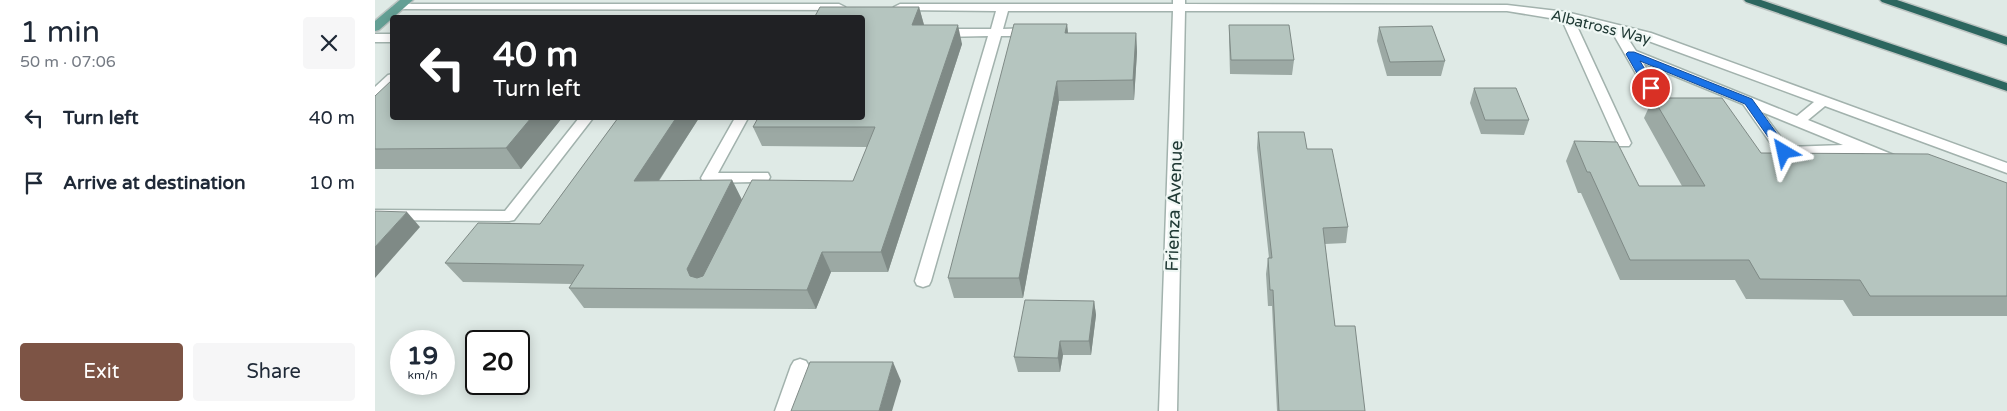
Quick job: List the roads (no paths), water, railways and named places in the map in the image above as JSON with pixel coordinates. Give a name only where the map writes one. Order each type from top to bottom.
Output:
[{"type":"highway","points":[[1750,0],[2007,88]]},
{"type":"highway","points":[[1886,0],[2007,40]]},
{"type":"main road","points":[[375,27],[402,4]]},
{"type":"street","points":[[402,4],[596,4],[616,7],[672,7],[799,12],[851,7]]},
{"type":"street","name":"Albatross Way","points":[[890,7],[941,4],[1003,7],[1179,4],[1507,8],[1566,16],[1647,36],[2007,168]]},
{"type":"street","name":"Frienza Avenue","points":[[1169,411],[1179,4]]},
{"type":"street","points":[[609,15],[616,7]]},
{"type":"street","points":[[667,15],[672,7]]},
{"type":"street","points":[[923,281],[1003,7]]},
{"type":"street","points":[[1566,16],[1624,143]]},
{"type":"street","points":[[1615,27],[1651,88]]},
{"type":"street","points":[[941,33],[1046,32]]},
{"type":"street","points":[[375,38],[390,38]]},
{"type":"street","points":[[1631,54],[1911,167]]},
{"type":"street","points":[[375,94],[390,81]]},
{"type":"street","points":[[1799,122],[1823,101]]},
{"type":"street","points":[[1749,102],[1784,152],[1867,149]]},
{"type":"street","points":[[375,216],[509,216],[584,120]]},
{"type":"street","points":[[740,120],[708,178],[763,177],[746,212]]},
{"type":"street","points":[[784,411],[800,366]]}]
